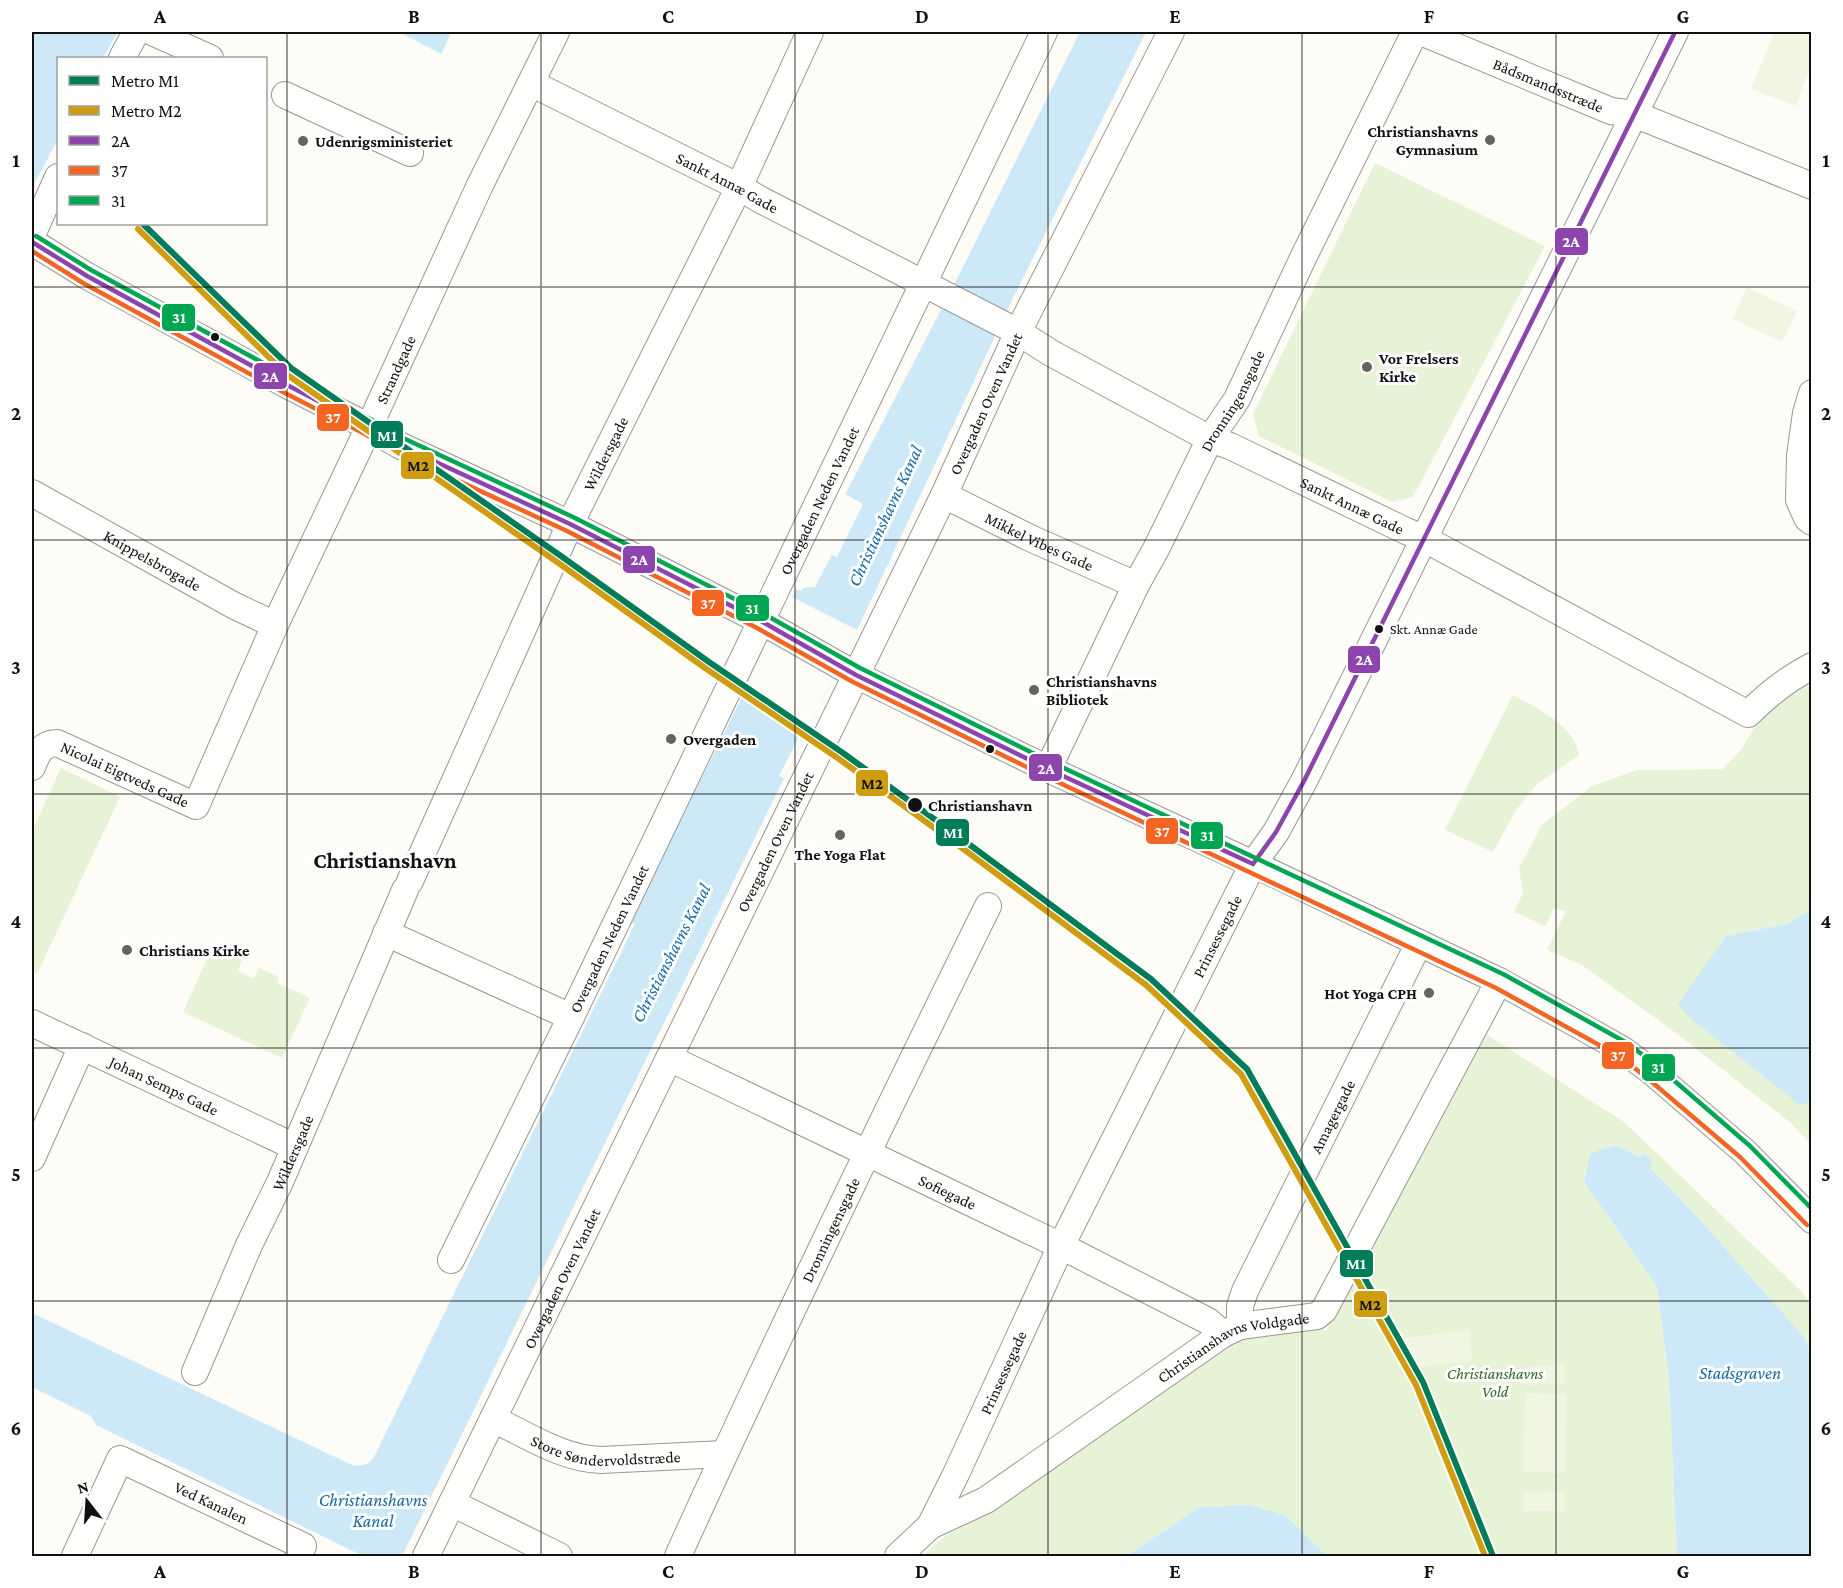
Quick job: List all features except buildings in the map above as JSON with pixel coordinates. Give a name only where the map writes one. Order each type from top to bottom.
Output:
[{"type":"street","points":[[123,57],[136,32]]},
{"type":"street","points":[[152,32],[208,57]]},
{"type":"street","name":"Strandgade","points":[[196,806],[275,625],[480,185],[556,32]]},
{"type":"street","name":"Wildersgade","points":[[195,1372],[249,1245],[295,1147],[407,885],[570,524],[739,187],[810,32]]},
{"type":"street","name":"Overgaden Neden Vandet","points":[[451,1260],[764,623],[1044,32]]},
{"type":"street","name":"Overgaden Oven Vandet","points":[[426,1557],[669,1058],[850,671],[944,495],[1018,332],[1172,32]]},
{"type":"street","name":"Dronningensgade","points":[[1048,769],[1136,585],[1210,439],[1237,399],[1303,258],[1415,32]]},
{"type":"street","name":"Bådsmandsstræde","points":[[1421,32],[1611,111],[1634,114],[1812,186]]},
{"type":"street","name":"Prinsessegade","points":[[930,1526],[1061,1246],[1253,864],[1276,832],[1304,781],[1675,32]]},
{"type":"street","name":"Sankt Annæ Gade","points":[[531,84],[739,187],[761,201],[1018,332],[1051,353],[1210,439],[1230,446],[1423,538],[1748,714],[1767,694],[1788,678],[1812,666]]},
{"type":"street","points":[[274,89],[410,153]]},
{"type":"street","points":[[32,235],[57,179]]},
{"type":"street","points":[[32,242],[87,276],[399,445],[570,524],[764,623],[850,671],[1048,769],[1499,981],[1623,1050],[1651,1071],[1745,1152],[1812,1220]]},
{"type":"street","points":[[1812,393],[1806,412],[1800,456],[1799,500],[1807,518],[1812,522]]},
{"type":"street","name":"Knippelsbrogade","points":[[32,492],[233,605],[275,625]]},
{"type":"street","name":"Mikkel Vibes Gade","points":[[944,495],[1030,538],[1136,585]]},
{"type":"street","name":"Nicolai Eigtveds Gade","points":[[32,767],[42,747],[50,743],[57,743],[196,806]]},
{"type":"street","name":"Dronningensgade","points":[[678,1557],[866,1153],[988,906]]},
{"type":"street","points":[[386,933],[571,1017]]},
{"type":"street","name":"Amagergade","points":[[1231,1330],[1245,1291],[1419,943]]},
{"type":"street","name":"Christianshavns Voldgade","points":[[898,1557],[930,1526],[986,1500],[1231,1330],[1317,1316],[1324,1310],[1499,981]]},
{"type":"street","name":"Johan Semps Gade","points":[[32,1023],[295,1147]]},
{"type":"street","points":[[32,1158],[82,1046]]},
{"type":"street","name":"Sofiegade","points":[[669,1058],[878,1157],[1208,1321],[1231,1330]]},
{"type":"street","name":"Store Søndervoldstræde","points":[[493,1419],[566,1453],[587,1459],[724,1454]]},
{"type":"street","name":"Ved Kanalen","points":[[75,1557],[120,1459],[301,1551]]},
{"type":"street","points":[[452,1503],[559,1557]]},
{"type":"green space","points":[[1774,32],[1811,32],[1811,65],[1796,106],[1751,89]]},
{"type":"green space","points":[[1375,163],[1545,246],[1413,497],[1392,502],[1259,436],[1253,414]]},
{"type":"green space","points":[[1747,287],[1797,311],[1782,342],[1733,319]]},
{"type":"green space","points":[[1811,679],[1811,910],[1786,924],[1726,936],[1800,1105],[1811,1102],[1811,1144],[1791,1123],[1676,1033],[1582,965],[1547,950],[1566,911],[1554,908],[1546,926],[1514,912],[1523,893],[1519,868],[1542,825],[1592,786],[1637,770],[1723,769],[1740,751],[1770,702]]},
{"type":"green space","points":[[1513,695],[1563,726],[1571,735],[1579,755],[1536,785],[1516,810],[1493,852],[1445,830]]},
{"type":"green space","points":[[61,768],[120,797],[37,974],[32,972],[32,831]]},
{"type":"green space","points":[[213,946],[242,960],[238,971],[254,979],[259,968],[279,977],[277,983],[310,998],[282,1058],[183,1012]]},
{"type":"green space","name":"Christianshavns Vold","points":[[1484,1033],[1624,1122],[1802,1292],[1811,1305],[1811,1353],[1804,1337],[1692,1211],[1650,1168],[1652,1161],[1645,1154],[1640,1157],[1616,1145],[1590,1153],[1584,1182],[1657,1286],[1669,1378],[1677,1556],[1327,1556],[1285,1515],[1249,1505],[1199,1507],[1127,1556],[922,1556],[944,1537],[1239,1338],[1312,1327],[1326,1331]]},
{"type":"green space","points":[[1469,1330],[1472,1361],[1408,1368],[1404,1338]]},
{"type":"green space","points":[[1564,1365],[1565,1383],[1524,1386],[1523,1367]]},
{"type":"green space","points":[[1525,1393],[1566,1394],[1565,1473],[1524,1472]]},
{"type":"green space","points":[[1564,1492],[1565,1511],[1524,1511],[1524,1493]]},
{"type":"water","points":[[32,32],[118,32],[104,57],[57,57],[57,141],[32,188]]},
{"type":"water","points":[[399,32],[452,32],[441,54]]},
{"type":"water","name":"Christianshavns Kanal","points":[[1080,32],[1146,32],[1013,298],[857,630],[402,1556],[363,1556],[96,1425],[91,1416],[32,1387],[32,1313],[352,1465],[364,1465],[372,1460],[635,924],[630,922],[792,597],[960,273]]},
{"type":"water","points":[[1811,910],[1811,1102],[1800,1105],[1690,1018],[1678,1004],[1726,936],[1786,924]]},
{"type":"water","name":"Stadsgraven","points":[[1616,1145],[1640,1157],[1645,1153],[1652,1161],[1650,1168],[1692,1211],[1804,1337],[1812,1353],[1811,1556],[1677,1556],[1669,1378],[1657,1286],[1584,1182],[1590,1153]]},
{"type":"water","points":[[1249,1505],[1285,1515],[1327,1556],[1127,1556],[1199,1507]]},
{"type":"pier","points":[[845,494],[863,504],[837,557],[832,555],[815,587],[803,588],[801,591],[796,589]]},
{"type":"pier","points":[[792,597],[857,630],[810,725],[749,683]]},
{"type":"pier","points":[[803,729],[807,731],[784,778],[779,776]]},
{"type":"metro line","name":"M1","points":[[144,225],[291,368],[709,662],[843,753],[966,842],[1151,979],[1247,1069],[1423,1382],[1493,1556]]},
{"type":"metro line","name":"M2","points":[[138,229],[286,374],[705,668],[839,759],[962,848],[1146,985],[1241,1074],[1416,1385],[1485,1556]]},
{"type":"transit line","name":"2A","points":[[1253,864],[1276,832],[1304,781],[1675,32]]},
{"type":"transit line","name":"31","points":[[36,236],[91,270],[403,438],[573,517],[764,614],[860,668],[1051,762],[1503,974],[1627,1043],[1656,1065],[1750,1146],[1812,1209]]},
{"type":"transit line","name":"2A","points":[[32,242],[87,276],[399,445],[570,524],[761,621],[856,675],[1048,769],[1253,864]]},
{"type":"transit line","name":"37","points":[[32,251],[83,283],[396,452],[567,531],[757,628],[853,682],[1045,776],[1496,988],[1619,1056],[1740,1157],[1807,1225]]},
{"type":"place","name":"Christianshavns Gymnasium","points":[[1490,140]]},
{"type":"place","name":"Udenrigsministeriet","points":[[303,141]]},
{"type":"place","name":"Vor Frelsers Kirke","points":[[1367,367]]},
{"type":"place","name":"Skt. Annæ Gade","points":[[1379,629]]},
{"type":"place","name":"Christianshavns Bibliotek","points":[[1034,690]]},
{"type":"place","name":"Overgaden","points":[[671,739]]},
{"type":"place","name":"Christianshavn","points":[[915,805]]},
{"type":"place","name":"The Yoga Flat","points":[[840,835]]},
{"type":"place","name":"Christians Kirke","points":[[127,950]]},
{"type":"place","name":"Hot Yoga CPH","points":[[1429,993]]},
{"type":"district","name":"Christianshavn","points":[[385,860]]}]
